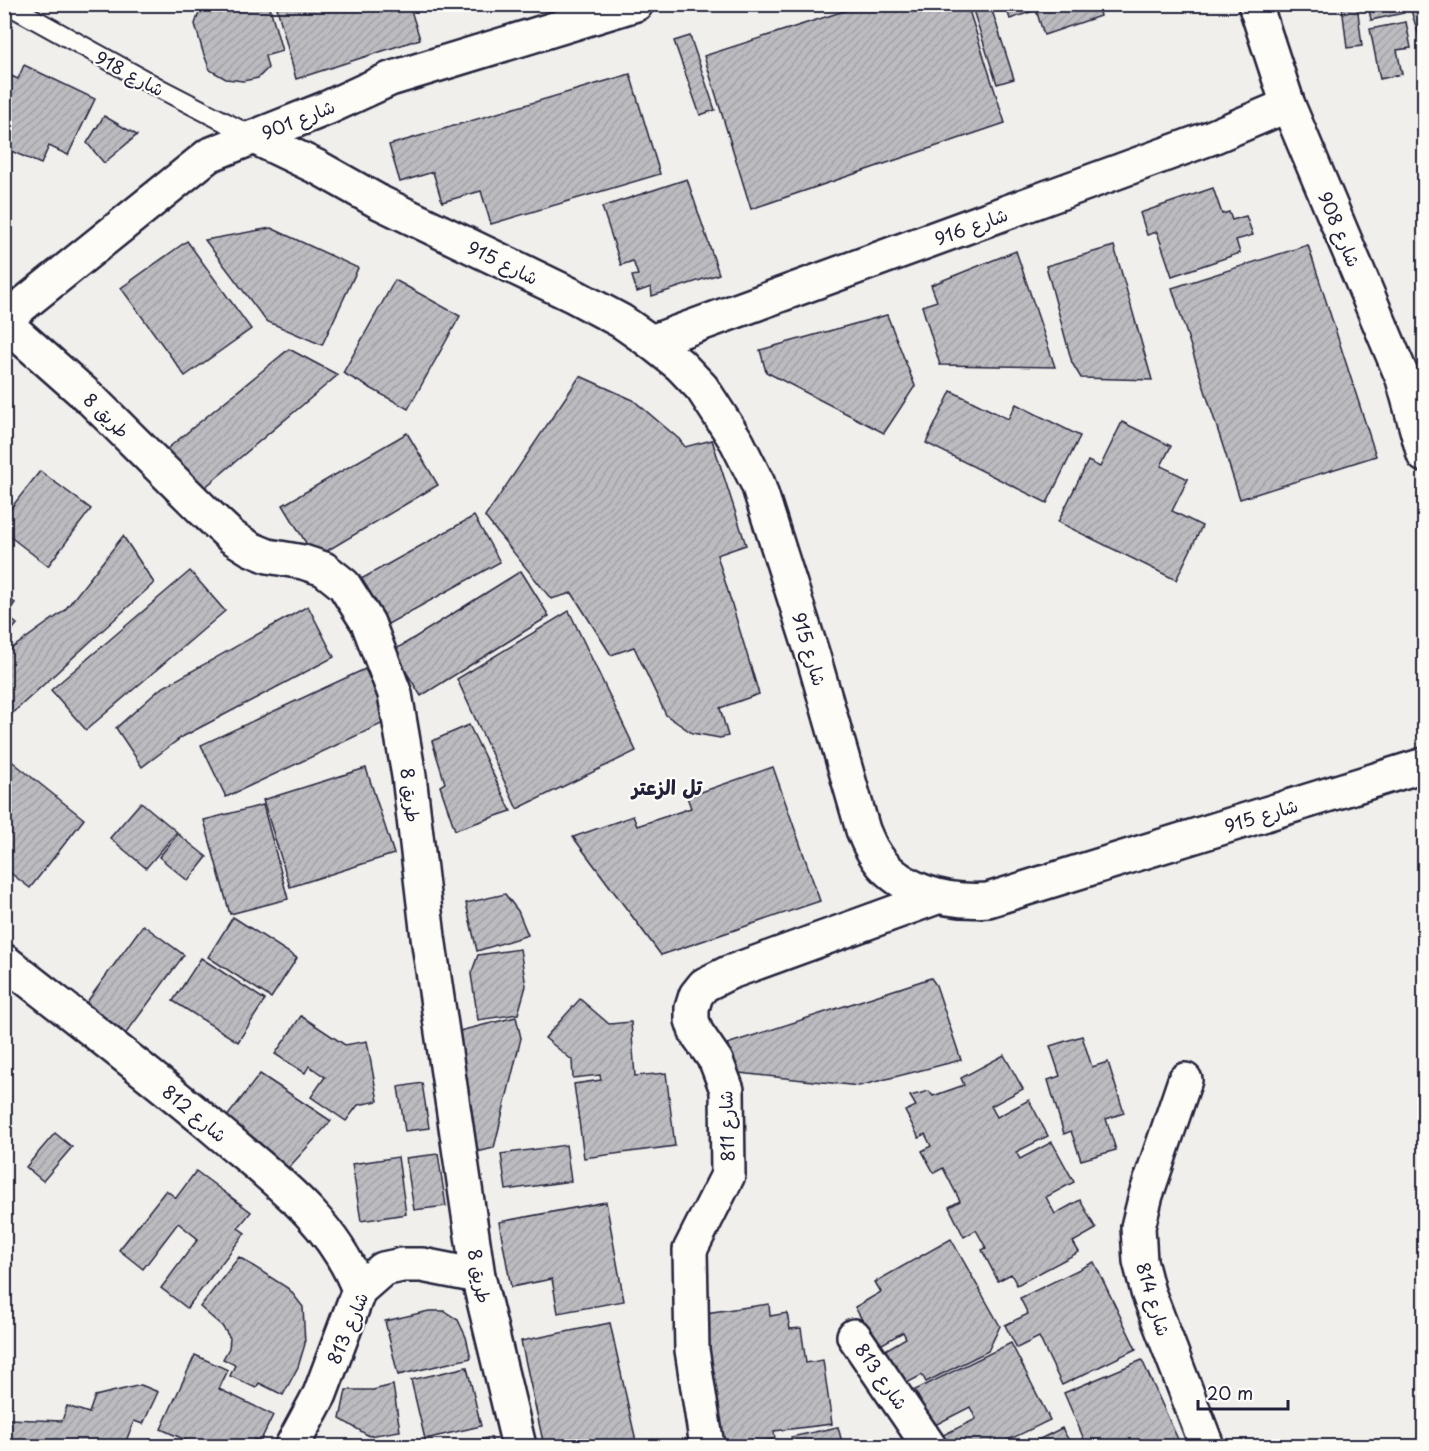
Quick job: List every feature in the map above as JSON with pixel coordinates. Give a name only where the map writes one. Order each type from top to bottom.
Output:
[{"type":"street","name":"شارع 901","points":[[4,321],[209,155],[327,108],[390,79],[636,4]]},
{"type":"street","name":"شارع 908","points":[[1254,4],[1288,105],[1414,371],[1425,454]]},
{"type":"street","name":"شارع 916","points":[[651,342],[1210,138],[1288,105]]},
{"type":"street","name":"شارع 915","points":[[255,137],[319,168],[381,203],[621,321],[680,365],[702,388],[737,442],[758,484],[813,656],[863,830],[873,852],[889,871],[914,888],[937,897],[965,902],[988,900],[1425,765]]},
{"type":"street","name":"طريق 8","points":[[4,321],[92,400],[232,537],[268,556],[303,562],[324,569],[344,585],[368,623],[395,694],[409,776],[428,937],[478,1276],[519,1446]]},
{"type":"street","name":"شارع 811","points":[[707,1446],[692,1350],[690,1250],[728,1175],[727,1090],[716,1061],[696,1032],[692,1020],[692,1008],[696,995],[704,985],[728,973],[937,897]]},
{"type":"street","name":"شارع 812","points":[[4,961],[186,1104],[304,1206],[328,1232],[341,1251],[359,1290]]},
{"type":"street","name":"شارع 814","points":[[1185,1080],[1146,1195],[1138,1227],[1140,1261],[1148,1292],[1208,1446]]},
{"type":"street","name":"شارع 813","points":[[292,1446],[321,1394],[359,1290],[383,1269],[402,1265],[422,1264],[478,1276]]},
{"type":"street","name":"شارع 813","points":[[854,1336],[929,1446]]},
{"type":"lane","name":"شارع 918","points":[[8,4],[159,88],[255,137]]},
{"type":"building","points":[[202,4],[269,4],[282,51],[265,56],[268,68],[258,78],[243,81],[226,79],[210,70],[195,24]]},
{"type":"building","points":[[276,4],[409,4],[420,39],[296,79]]},
{"type":"building","points":[[866,4],[967,4],[1005,123],[751,209],[704,56]]},
{"type":"building","points":[[971,4],[990,4],[1014,79],[997,84]]},
{"type":"building","points":[[1005,4],[1097,4],[1100,16],[1044,35],[1036,10],[1010,19]]},
{"type":"building","points":[[1357,4],[1362,46],[1347,48],[1342,6]]},
{"type":"building","points":[[1368,4],[1402,4],[1404,13],[1371,20]]},
{"type":"building","points":[[1409,4],[1424,4],[1424,52]]},
{"type":"building","points":[[1406,22],[1411,48],[1397,50],[1402,74],[1380,79],[1370,29]]},
{"type":"building","points":[[690,36],[715,110],[700,115],[674,41]]},
{"type":"building","points":[[24,65],[95,99],[68,155],[49,146],[41,164],[4,148],[4,140],[13,122],[4,118],[4,85],[9,75],[18,79]]},
{"type":"building","points":[[630,74],[660,174],[491,224],[481,191],[442,202],[433,172],[400,182],[389,145]]},
{"type":"building","points":[[104,116],[137,135],[104,163],[87,143]]},
{"type":"building","points":[[687,179],[719,274],[652,296],[651,287],[637,292],[632,276],[638,275],[633,261],[621,265],[602,207]]},
{"type":"building","points":[[1213,188],[1222,214],[1229,212],[1232,220],[1246,216],[1253,235],[1236,240],[1240,253],[1172,276],[1157,232],[1147,235],[1140,213]]},
{"type":"building","points":[[271,228],[358,268],[322,345],[266,321],[205,240]]},
{"type":"building","points":[[187,241],[251,329],[185,376],[121,288]]},
{"type":"building","points":[[1308,245],[1376,456],[1240,499],[1172,288]]},
{"type":"building","points":[[1114,246],[1152,380],[1081,378],[1072,363],[1046,266]]},
{"type":"building","points":[[1016,251],[1055,367],[940,365],[922,306],[937,301],[931,285]]},
{"type":"building","points":[[395,280],[460,316],[408,409],[343,373]]},
{"type":"building","points":[[887,315],[915,386],[884,433],[766,372],[760,350]]},
{"type":"building","points":[[289,349],[338,375],[197,494],[162,453]]},
{"type":"building","points":[[580,376],[633,400],[679,439],[685,447],[712,440],[746,545],[717,555],[759,694],[720,708],[728,736],[720,738],[692,733],[666,715],[634,647],[611,655],[572,593],[551,599],[485,517]]},
{"type":"building","points":[[951,391],[1008,419],[1016,404],[1080,436],[1047,503],[926,443]]},
{"type":"building","points":[[1122,422],[1171,446],[1161,466],[1188,479],[1172,511],[1202,526],[1176,580],[1058,522],[1088,461],[1100,467]]},
{"type":"building","points":[[407,433],[438,485],[315,558],[283,505]]},
{"type":"building","points":[[40,471],[91,509],[48,566],[4,532],[4,517]]},
{"type":"building","points":[[474,516],[500,562],[379,629],[354,583]]},
{"type":"building","points":[[123,536],[154,583],[4,721],[4,654],[64,611]]},
{"type":"building","points":[[190,571],[225,611],[86,730],[51,690]]},
{"type":"building","points":[[521,571],[549,616],[421,696],[393,651]]},
{"type":"building","points":[[4,595],[15,603],[6,615],[17,624],[4,640]]},
{"type":"building","points":[[308,606],[334,657],[182,737],[142,767],[116,728],[160,689]]},
{"type":"building","points":[[569,611],[636,751],[517,809],[457,679]]},
{"type":"building","points":[[365,669],[390,720],[226,797],[201,745]]},
{"type":"building","points":[[469,725],[511,811],[455,830],[440,786],[445,783],[432,741]]},
{"type":"building","points":[[9,759],[84,819],[30,888],[4,868],[4,765]]},
{"type":"building","points":[[773,767],[820,901],[661,955],[573,837],[633,816],[637,826],[691,808],[687,797]]},
{"type":"building","points":[[366,768],[394,854],[290,887],[263,800]]},
{"type":"building","points":[[141,802],[177,832],[146,868],[110,838]]},
{"type":"building","points":[[263,805],[288,899],[230,914],[204,820]]},
{"type":"building","points":[[178,834],[207,857],[188,881],[159,857]]},
{"type":"building","points":[[505,894],[518,911],[528,935],[477,951],[466,903]]},
{"type":"building","points":[[233,917],[297,958],[271,998],[208,957]]},
{"type":"building","points":[[143,925],[184,955],[121,1040],[81,1010]]},
{"type":"building","points":[[520,949],[526,986],[518,1014],[478,1020],[471,974],[478,955]]},
{"type":"building","points":[[201,958],[265,1000],[238,1042],[173,1001]]},
{"type":"building","points":[[931,978],[936,985],[961,1060],[859,1086],[739,1073],[724,1045]]},
{"type":"building","points":[[580,999],[609,1024],[631,1022],[635,1076],[666,1073],[675,1146],[584,1158],[574,1084],[601,1080],[600,1075],[573,1078],[572,1060],[545,1038]]},
{"type":"building","points":[[301,1016],[345,1045],[367,1041],[378,1101],[358,1105],[346,1121],[311,1097],[325,1077],[309,1066],[305,1073],[275,1054]]},
{"type":"building","points":[[516,1017],[521,1038],[494,1148],[477,1152],[447,1034]]},
{"type":"building","points":[[1082,1036],[1092,1067],[1108,1062],[1124,1113],[1106,1119],[1116,1150],[1081,1160],[1071,1131],[1064,1134],[1048,1080],[1060,1076],[1050,1046]]},
{"type":"building","points":[[1004,1055],[1023,1089],[991,1106],[997,1117],[1029,1100],[1048,1136],[1016,1152],[1020,1159],[1052,1142],[1074,1182],[1046,1197],[1055,1214],[1080,1200],[1096,1229],[1073,1242],[1079,1252],[1017,1285],[1011,1274],[998,1281],[982,1250],[986,1248],[976,1230],[964,1237],[949,1207],[960,1201],[943,1168],[934,1173],[922,1151],[931,1146],[925,1134],[919,1138],[905,1111],[916,1106],[910,1096],[929,1091],[933,1096],[964,1085],[961,1078]]},
{"type":"building","points":[[260,1074],[331,1121],[282,1175],[219,1127]]},
{"type":"building","points":[[422,1083],[429,1128],[405,1131],[398,1087]]},
{"type":"building","points":[[55,1133],[72,1147],[43,1181],[26,1167]]},
{"type":"building","points":[[566,1145],[571,1181],[506,1190],[501,1154]]},
{"type":"building","points":[[438,1154],[446,1206],[414,1210],[406,1158]]},
{"type":"building","points":[[398,1157],[406,1214],[361,1221],[352,1164]]},
{"type":"building","points":[[196,1171],[251,1212],[238,1228],[245,1233],[187,1308],[161,1288],[198,1239],[178,1223],[143,1269],[119,1250],[166,1190],[176,1198]]},
{"type":"building","points":[[606,1202],[624,1301],[558,1313],[552,1279],[511,1287],[499,1222]]},
{"type":"building","points":[[951,1239],[1000,1326],[988,1351],[926,1382],[922,1375],[901,1386],[882,1352],[906,1338],[903,1332],[877,1347],[855,1307],[881,1292],[875,1282]]},
{"type":"building","points":[[239,1257],[289,1289],[303,1307],[305,1344],[298,1367],[283,1395],[259,1383],[256,1388],[230,1376],[235,1365],[223,1359],[229,1348],[230,1338],[222,1326],[200,1307]]},
{"type":"building","points":[[1094,1262],[1136,1349],[1062,1385],[1039,1337],[1017,1348],[1005,1325],[1028,1314],[1020,1298]]},
{"type":"building","points":[[769,1304],[770,1316],[787,1313],[790,1329],[801,1328],[806,1363],[823,1360],[832,1424],[774,1431],[775,1439],[720,1446],[698,1314]]},
{"type":"building","points":[[429,1311],[444,1311],[458,1320],[466,1337],[471,1358],[398,1375],[385,1321]]},
{"type":"building","points":[[610,1323],[637,1446],[544,1446],[521,1341]]},
{"type":"building","points":[[1011,1343],[1050,1420],[996,1446],[943,1446],[939,1437],[976,1419],[970,1407],[933,1426],[915,1390]]},
{"type":"building","points":[[195,1355],[228,1370],[219,1389],[273,1415],[260,1442],[254,1439],[250,1446],[199,1446],[161,1429]]},
{"type":"building","points":[[1142,1360],[1181,1446],[1087,1446],[1064,1393]]},
{"type":"building","points":[[467,1367],[481,1426],[425,1439],[411,1380]]},
{"type":"building","points":[[141,1385],[158,1392],[143,1424],[134,1421],[124,1446],[8,1446],[9,1419],[62,1421],[67,1406],[89,1413],[95,1396]]},
{"type":"building","points":[[393,1385],[400,1431],[369,1436],[340,1419],[346,1390],[373,1390]]},
{"type":"building","points":[[838,1427],[843,1446],[793,1446],[791,1437]]},
{"type":"building","points":[[1062,1428],[1072,1446],[1026,1446]]},
{"type":"building","points":[[491,1437],[493,1446],[462,1446],[476,1441]]},
{"type":"district","name":"تل الزعتر","points":[[667,787]]}]
